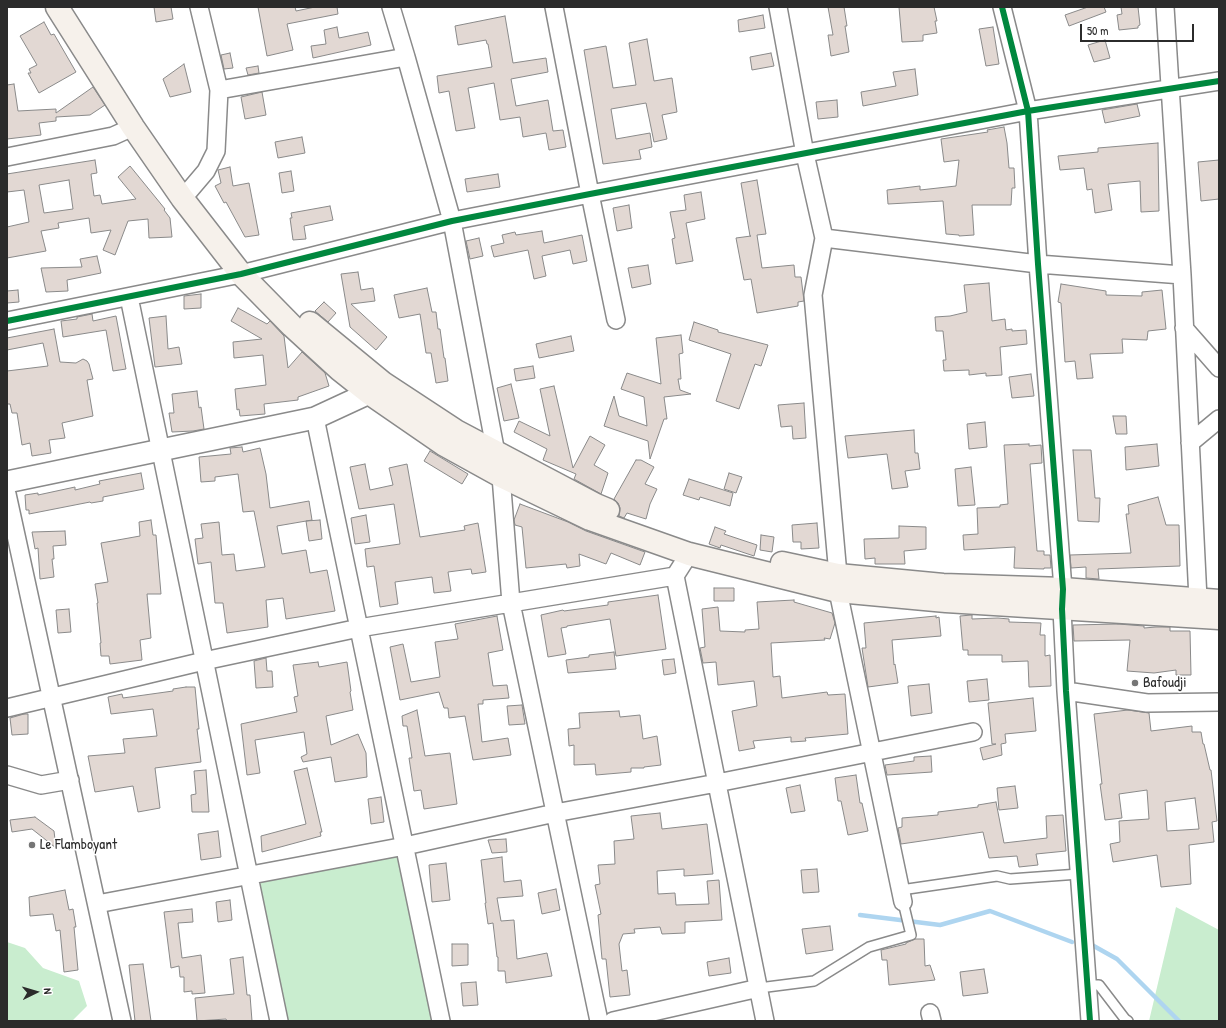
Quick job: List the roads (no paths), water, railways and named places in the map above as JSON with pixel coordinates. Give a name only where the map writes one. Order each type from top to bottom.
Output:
[{"type":"main road","points":[[57,7],[134,127],[182,198],[248,272],[304,319],[376,388],[443,444],[501,476],[590,519],[689,554],[838,583],[943,585],[1219,618]]},
{"type":"main road","points":[[71,7],[142,121],[189,191],[248,272]]},
{"type":"main road","points":[[376,388],[596,505],[699,545],[838,583]]},
{"type":"main road","points":[[1063,599],[1209,600]]},
{"type":"street","points":[[189,191],[206,171],[216,151],[219,90],[199,7]]},
{"type":"street","points":[[391,7],[452,221],[496,453]]},
{"type":"street","points":[[554,7],[616,320]]},
{"type":"street","points":[[778,7],[805,154],[824,238],[813,295],[838,583],[902,896]]},
{"type":"street","points":[[1002,7],[1028,110],[1063,599],[1066,691],[1090,1021]]},
{"type":"street","points":[[1165,7],[1182,275],[1190,443],[1209,600]]},
{"type":"street","points":[[219,90],[406,57]]},
{"type":"street","points":[[7,321],[248,272],[452,221],[1028,110],[1219,81]]},
{"type":"street","points":[[7,157],[113,136],[134,127]]},
{"type":"street","points":[[824,238],[1038,264],[1182,275]]},
{"type":"street","points":[[129,297],[279,1021]]},
{"type":"street","points":[[1184,328],[1219,368]]},
{"type":"street","points":[[7,482],[315,418],[376,388]]},
{"type":"street","points":[[315,418],[442,1021]]},
{"type":"street","points":[[1190,443],[1219,419]]},
{"type":"street","points":[[501,476],[511,603],[599,1021]]},
{"type":"street","points":[[7,494],[122,1021]]},
{"type":"street","points":[[689,554],[675,576],[765,1021]]},
{"type":"street","points":[[7,708],[204,661],[359,628],[675,576]]},
{"type":"street","points":[[1066,691],[1148,703],[1219,702]]},
{"type":"street","points":[[97,904],[249,877],[405,846],[556,813],[717,783],[973,732]]},
{"type":"street","points":[[7,775],[41,785],[70,780]]},
{"type":"street","points":[[613,1021],[759,988]]},
{"type":"lane","points":[[759,988],[814,981],[869,947],[911,935],[902,896],[997,876],[1010,879],[1079,874]]},
{"type":"lane","points":[[1087,985],[1099,985],[1128,1021]]},
{"type":"waterway","points":[[860,915],[940,925],[990,911],[1072,942]]},
{"type":"waterway","points":[[1092,945],[1117,959],[1179,1021]]},
{"type":"place","name":"Bafoudji","points":[[1135,683]]},
{"type":"place","name":"Le Flamboyant","points":[[32,845]]}]
